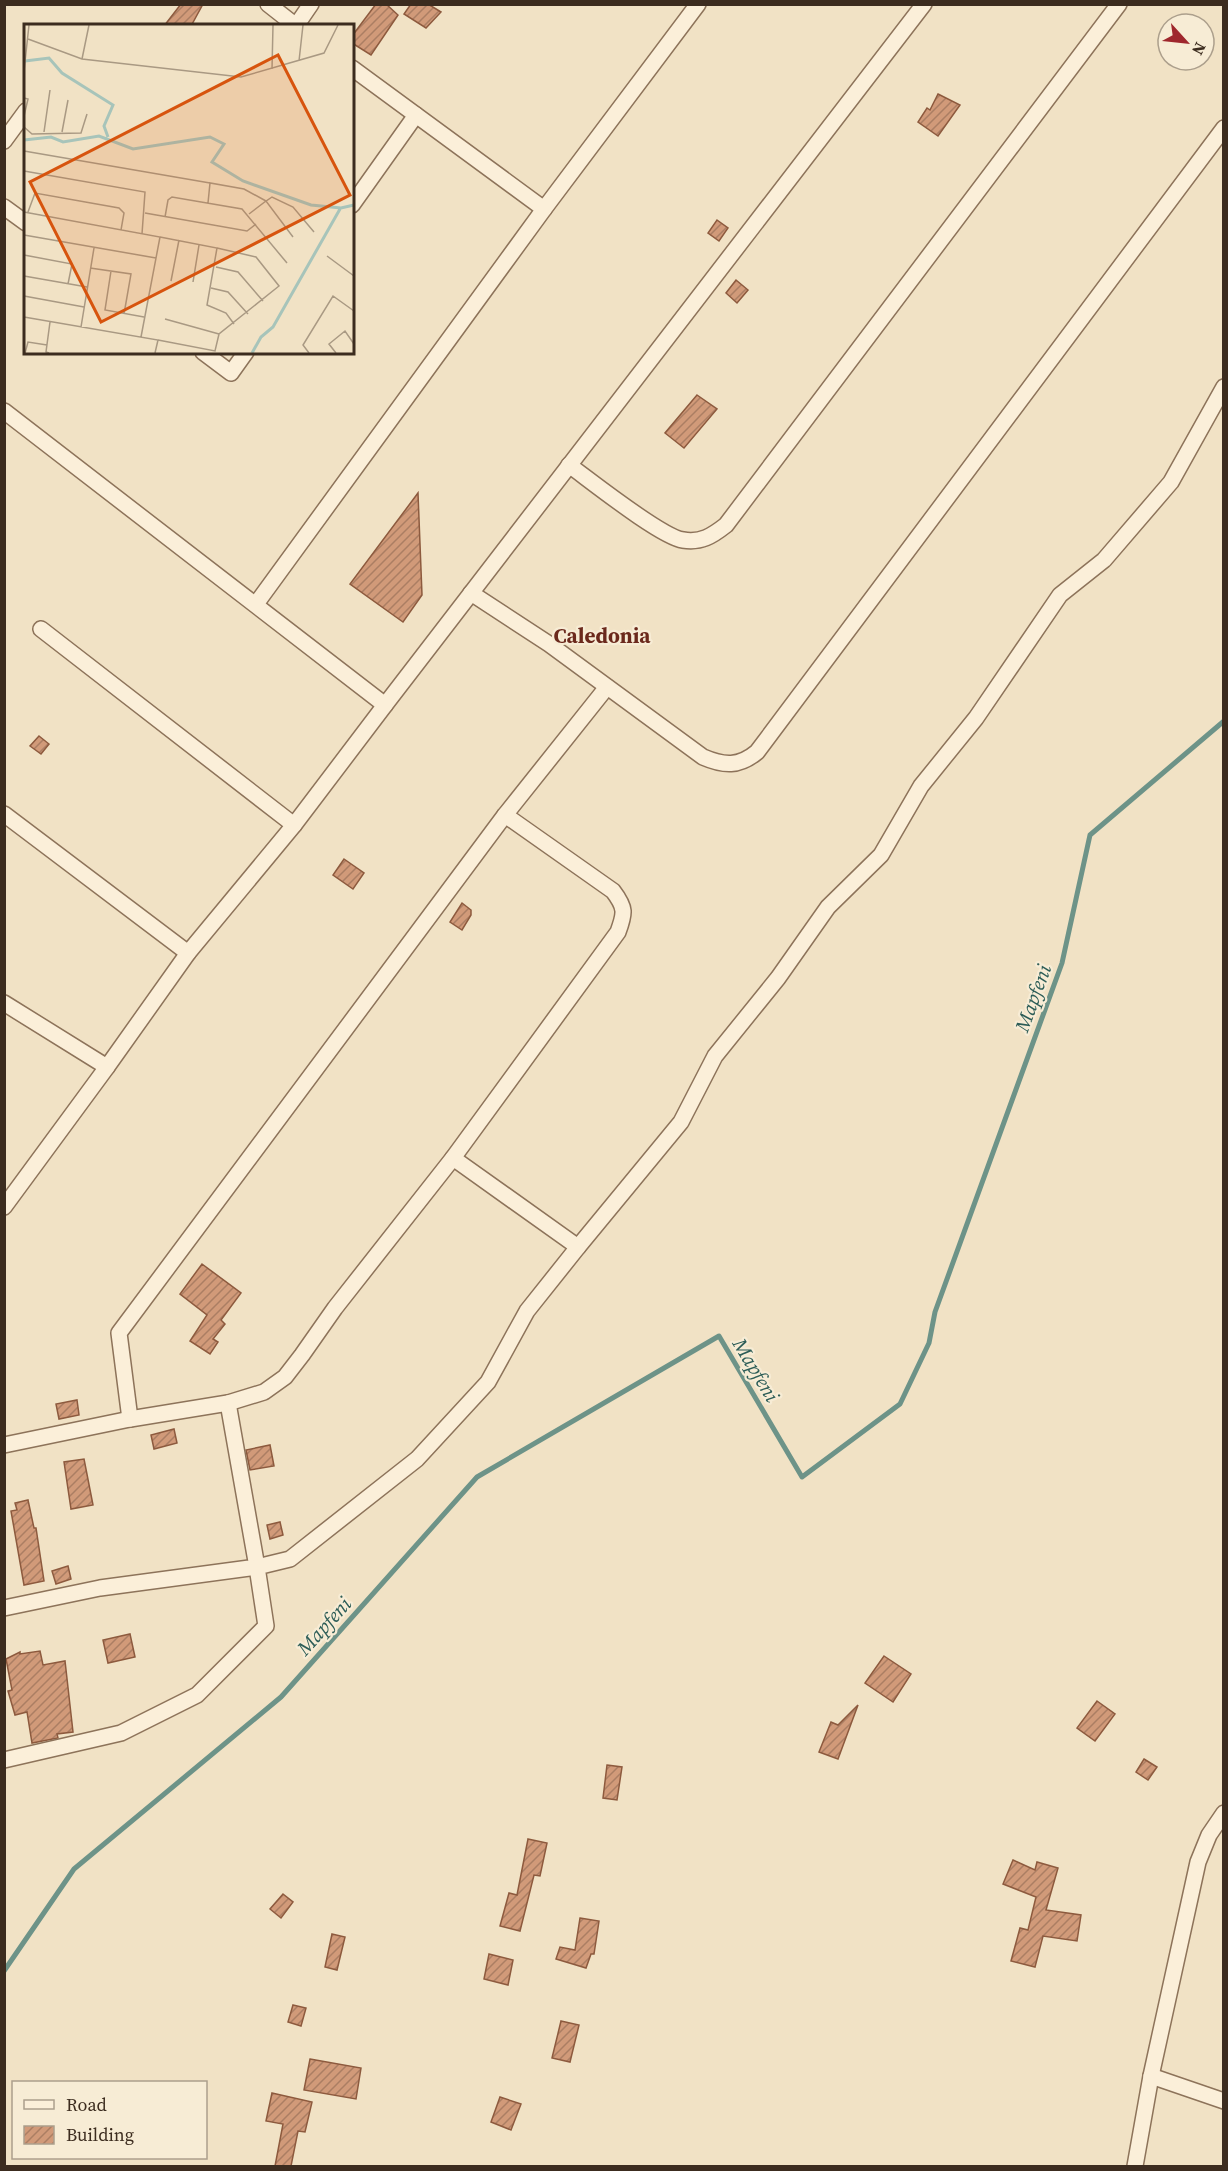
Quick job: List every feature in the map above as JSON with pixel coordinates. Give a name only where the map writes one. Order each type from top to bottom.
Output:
[{"type":"street","points":[[268,4],[293,24]]},
{"type":"street","points":[[297,24],[311,4]]},
{"type":"street","points":[[256,604],[544,209],[698,4]]},
{"type":"street","points":[[4,1207],[188,953],[294,825],[924,4]]},
{"type":"street","points":[[569,465],[662,531],[680,540],[695,541],[710,538],[726,525],[1119,4]]},
{"type":"street","points":[[354,69],[544,209]]},
{"type":"street","points":[[4,141],[24,114]]},
{"type":"street","points":[[354,202],[416,115]]},
{"type":"street","points":[[471,593],[549,644],[703,758],[717,763],[739,763],[747,760],[757,752],[1224,128]]},
{"type":"street","points":[[4,207],[24,222]]},
{"type":"street","points":[[206,354],[231,373],[245,354]]},
{"type":"street","points":[[4,1608],[99,1588],[257,1568],[290,1559],[417,1460],[488,1382],[527,1311],[681,1122],[715,1056],[778,978],[828,907],[882,855],[921,786],[976,718],[1060,595],[1104,560],[1171,482],[1224,387]]},
{"type":"street","points":[[4,411],[385,705]]},
{"type":"street","points":[[41,628],[294,825]]},
{"type":"street","points":[[130,1419],[119,1333],[506,815],[607,687]]},
{"type":"street","points":[[4,814],[188,953]]},
{"type":"street","points":[[4,1445],[130,1419],[228,1403],[264,1392],[285,1377],[303,1355],[334,1308],[453,1158],[618,932],[624,904],[613,891],[506,815]]},
{"type":"street","points":[[4,1003],[107,1067]]},
{"type":"street","points":[[453,1158],[578,1247]]},
{"type":"street","points":[[4,1760],[121,1733],[197,1695],[266,1626],[228,1403]]},
{"type":"street","points":[[1135,2166],[1151,2076],[1198,1862],[1209,1835],[1224,1813]]},
{"type":"street","points":[[1151,2076],[1224,2101]]},
{"type":"building","points":[[181,4],[203,4],[192,24],[166,24]]},
{"type":"building","points":[[376,4],[386,4],[398,15],[371,55],[354,44],[354,33]]},
{"type":"building","points":[[411,4],[428,4],[441,12],[426,28],[404,14]]},
{"type":"building","points":[[938,94],[960,105],[938,136],[918,122],[927,108],[930,110]]},
{"type":"building","points":[[717,220],[728,228],[719,241],[708,233]]},
{"type":"building","points":[[736,280],[748,290],[737,303],[726,293]]},
{"type":"building","points":[[697,395],[717,409],[684,448],[665,433]]},
{"type":"building","points":[[418,493],[422,595],[403,622],[350,584]]},
{"type":"building","points":[[39,736],[49,744],[41,754],[30,746]]},
{"type":"building","points":[[344,859],[364,873],[353,889],[333,875]]},
{"type":"building","points":[[462,903],[471,910],[471,915],[462,930],[450,922]]},
{"type":"building","points":[[202,1264],[241,1293],[221,1320],[225,1324],[213,1339],[218,1342],[210,1354],[190,1341],[207,1315],[180,1294]]},
{"type":"building","points":[[77,1400],[79,1415],[59,1419],[56,1404]]},
{"type":"building","points":[[174,1429],[177,1443],[154,1449],[151,1435]]},
{"type":"building","points":[[270,1445],[274,1466],[250,1470],[246,1450]]},
{"type":"building","points":[[84,1459],[93,1505],[71,1509],[64,1462]]},
{"type":"building","points":[[28,1500],[34,1528],[36,1528],[44,1581],[24,1585],[11,1511],[17,1510],[15,1503]]},
{"type":"building","points":[[280,1522],[283,1535],[270,1539],[267,1525]]},
{"type":"building","points":[[68,1566],[71,1579],[56,1584],[52,1571]]},
{"type":"building","points":[[130,1634],[135,1657],[108,1663],[103,1640]]},
{"type":"building","points":[[40,1651],[43,1665],[65,1661],[73,1732],[57,1734],[58,1738],[32,1743],[27,1712],[15,1715],[8,1691],[12,1690],[6,1659],[20,1652],[20,1654]]},
{"type":"building","points":[[884,1656],[911,1674],[893,1702],[865,1683]]},
{"type":"building","points":[[1097,1701],[1115,1714],[1095,1741],[1077,1728]]},
{"type":"building","points":[[858,1705],[838,1759],[819,1752],[831,1722],[838,1725]]},
{"type":"building","points":[[1144,1759],[1157,1767],[1148,1780],[1136,1772]]},
{"type":"building","points":[[607,1765],[622,1767],[617,1800],[603,1798]]},
{"type":"building","points":[[528,1839],[547,1843],[540,1876],[534,1875],[520,1931],[500,1926],[509,1893],[517,1895]]},
{"type":"building","points":[[1013,1860],[1035,1870],[1037,1862],[1058,1868],[1046,1910],[1081,1915],[1077,1941],[1043,1936],[1035,1967],[1011,1961],[1020,1928],[1028,1930],[1036,1897],[1003,1884]]},
{"type":"building","points":[[283,1894],[293,1902],[281,1918],[270,1909]]},
{"type":"building","points":[[580,1918],[599,1921],[594,1954],[591,1954],[586,1968],[556,1959],[560,1947],[575,1950]]},
{"type":"building","points":[[332,1934],[345,1937],[337,1970],[325,1967]]},
{"type":"building","points":[[489,1954],[513,1960],[508,1985],[484,1979]]},
{"type":"building","points":[[293,2005],[306,2008],[301,2026],[288,2022]]},
{"type":"building","points":[[561,2021],[579,2025],[570,2062],[552,2058]]},
{"type":"building","points":[[310,2059],[361,2068],[356,2099],[304,2090]]},
{"type":"building","points":[[272,2093],[312,2102],[305,2132],[298,2131],[291,2166],[275,2166],[283,2124],[266,2121]]},
{"type":"building","points":[[500,2097],[521,2104],[511,2130],[491,2122]]},
{"type":"waterway","name":"Mapfeni","points":[[4,1971],[74,1869],[281,1697],[477,1477],[719,1336],[802,1477],[900,1404],[929,1343],[935,1312],[1062,963],[1090,835],[1224,721]]},
{"type":"district","name":"Caledonia","points":[[602,636]]}]
